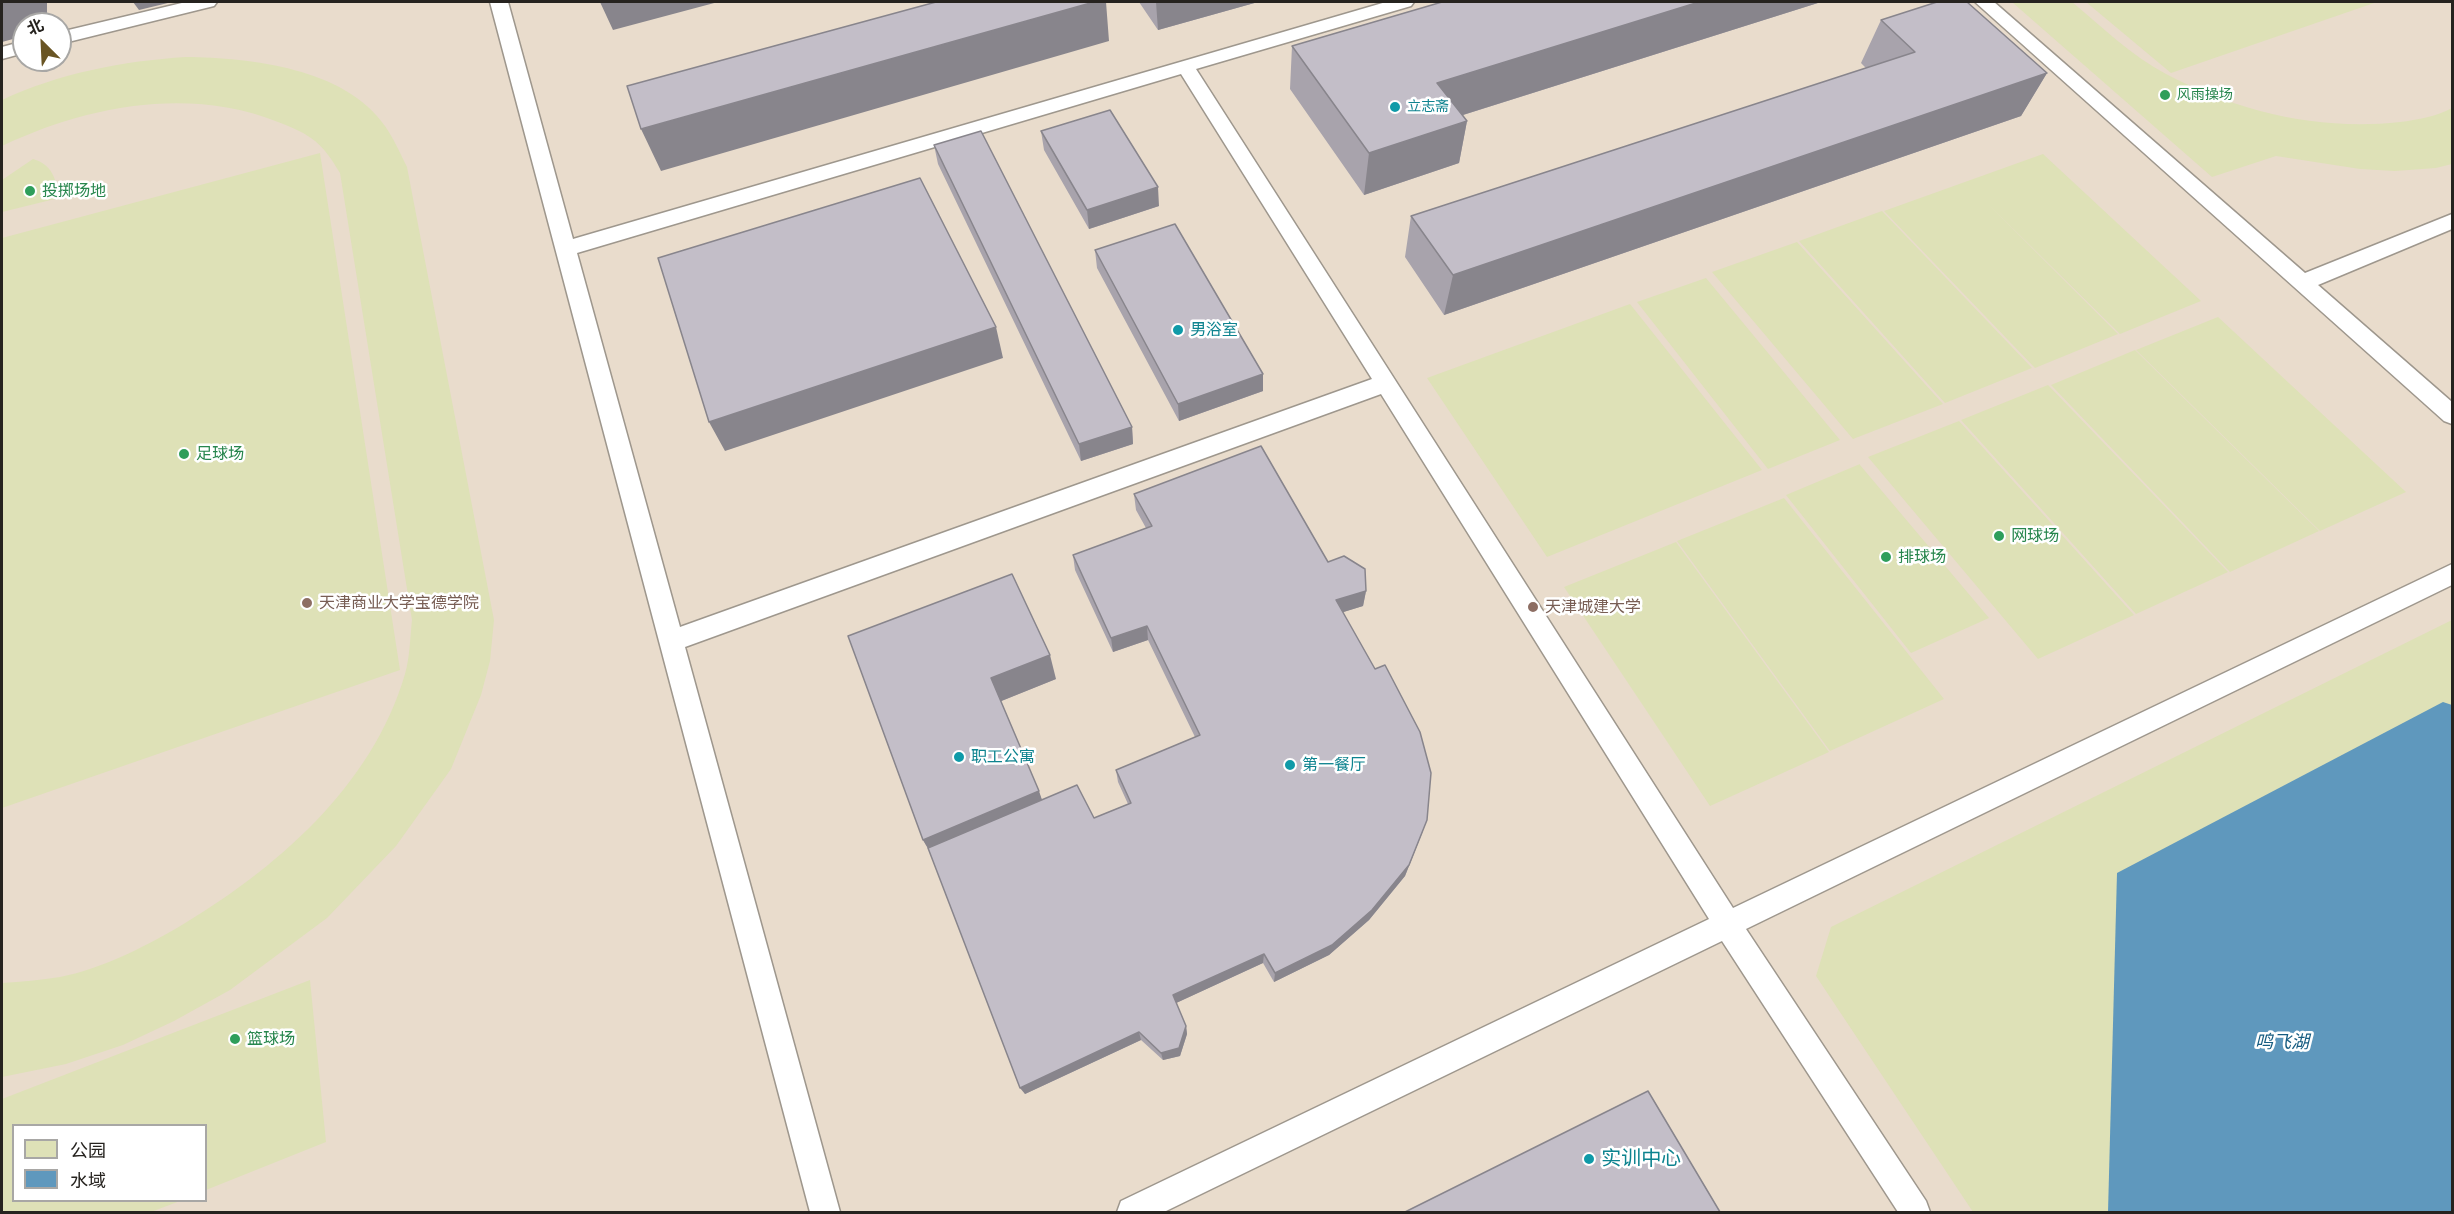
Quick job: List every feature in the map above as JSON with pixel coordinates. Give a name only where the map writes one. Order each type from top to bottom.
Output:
[{"type":"lane","points":[[72,35],[208,2]]},
{"type":"lane","points":[[499,2],[825,1212]]},
{"type":"lane","points":[[565,249],[1405,2]]},
{"type":"lane","points":[[1984,2],[2452,415]]},
{"type":"lane","points":[[1185,66],[1728,925],[1916,1212]]},
{"type":"lane","points":[[2302,283],[2452,221]]},
{"type":"lane","points":[[671,642],[1386,383]]},
{"type":"lane","points":[[1132,1212],[2452,574]]},
{"type":"shaded area","name":"天津城建大学","points":[[2,2],[2452,2],[2452,1212],[2,1212]]},
{"type":"green space","name":"风雨操场","points":[[2012,2],[2072,2],[2153,67],[2222,99],[2280,116],[2339,124],[2370,124],[2420,119],[2452,108],[2452,164],[2436,168],[2395,171],[2360,169],[2276,156],[2212,177]]},
{"type":"green space","name":"风雨操场","points":[[2086,2],[2377,2],[2171,73]]},
{"type":"green space","points":[[186,57],[267,64],[322,79],[368,106],[385,126],[397,146],[407,167],[494,620],[490,661],[481,695],[451,769],[396,846],[327,918],[230,990],[174,1021],[123,1045],[66,1064],[2,1077],[2,983],[60,977],[106,963],[177,928],[249,880],[284,852],[344,789],[369,753],[390,715],[408,661],[412,620],[340,173],[320,145],[295,129],[244,111],[209,105],[174,103],[103,111],[68,120],[2,146],[2,100],[46,82],[92,70],[115,65]]},
{"type":"green space","name":"足球场","points":[[320,153],[400,670],[2,808],[2,238]]},
{"type":"green space","points":[[2043,154],[2201,301],[2120,334],[1988,204],[2118,334],[2035,368],[1884,211]]},
{"type":"green space","name":"投掷场地","points":[[33,159],[49,169],[59,198],[2,212],[2,180]]},
{"type":"green space","points":[[1882,211],[2032,368],[1945,403],[1799,241]]},
{"type":"green space","points":[[1797,242],[1943,404],[1853,439],[1712,272]]},
{"type":"green space","points":[[1706,278],[1840,440],[1768,469],[1637,302]]},
{"type":"green space","points":[[1630,304],[1762,470],[1547,557],[1427,378]]},
{"type":"green space","points":[[2218,317],[2406,492],[2320,531],[2136,350]]},
{"type":"green space","points":[[2135,350],[2319,531],[2230,572],[2051,385]]},
{"type":"green space","name":"网球场","points":[[2048,385],[2228,572],[2136,614],[1961,420]]},
{"type":"green space","name":"网球场","points":[[1959,421],[2134,615],[2038,659],[1868,457]]},
{"type":"green space","name":"排球场","points":[[1860,464],[1989,618],[1911,653],[1786,495]]},
{"type":"green space","points":[[1784,498],[1944,699],[1830,751],[1677,541]]},
{"type":"green space","points":[[1676,542],[1829,752],[1710,806],[1564,587]]},
{"type":"green space","points":[[2452,620],[2452,1212],[1973,1212],[1816,976],[1831,927]]},
{"type":"green space","name":"篮球场","points":[[310,980],[326,1142],[207,1190],[207,1124],[12,1124],[12,1202],[177,1202],[151,1212],[2,1212],[2,1099]]},
{"type":"water","name":"鸣飞湖","points":[[2443,702],[2452,705],[2452,1212],[2108,1212],[2117,873]]},
{"type":"building","points":[[936,2],[1094,2],[641,129],[627,86]]},
{"type":"building","points":[[1442,2],[1699,2],[1437,83],[1467,121],[1369,153],[1292,46]]},
{"type":"building","points":[[1937,2],[1967,2],[2047,73],[1453,275],[1411,216],[1915,52],[1881,20]]},
{"type":"building","points":[[1110,110],[1158,187],[1087,210],[1041,131]]},
{"type":"building","points":[[981,131],[1132,427],[1079,444],[934,145]]},
{"type":"building","points":[[920,178],[996,327],[709,422],[658,258]]},
{"type":"building","name":"男浴室","points":[[1175,224],[1263,374],[1178,404],[1095,250]]},
{"type":"building","name":"第一餐厅","points":[[1261,446],[1328,562],[1344,556],[1365,569],[1366,591],[1336,600],[1375,669],[1385,665],[1420,732],[1431,773],[1427,820],[1409,865],[1372,910],[1332,945],[1275,973],[1264,954],[1173,995],[1186,1026],[1179,1048],[1161,1053],[1139,1032],[1020,1088],[928,848],[1077,785],[1094,818],[1131,803],[1116,770],[1200,735],[1147,626],[1111,638],[1073,555],[1152,526],[1134,494]]},
{"type":"building","name":"职工公寓","points":[[1012,574],[1050,655],[991,678],[1039,791],[923,840],[848,636]]},
{"type":"building","name":"实训中心","points":[[1648,1091],[1720,1212],[1405,1212]]},
{"type":"place","name":"风雨操场","points":[[2165,95]]},
{"type":"place","name":"立志斋","points":[[1395,107]]},
{"type":"place","name":"投掷场地","points":[[30,191]]},
{"type":"place","name":"男浴室","points":[[1178,330]]},
{"type":"place","name":"足球场","points":[[184,454]]},
{"type":"place","name":"网球场","points":[[1999,536]]},
{"type":"place","name":"排球场","points":[[1886,557]]},
{"type":"place","name":"天津商业大学宝德学院","points":[[307,603]]},
{"type":"place","name":"天津城建大学","points":[[1533,607]]},
{"type":"place","name":"职工公寓","points":[[959,757]]},
{"type":"place","name":"第一餐厅","points":[[1290,765]]},
{"type":"place","name":"篮球场","points":[[235,1039]]},
{"type":"place","name":"实训中心","points":[[1589,1159]]}]
